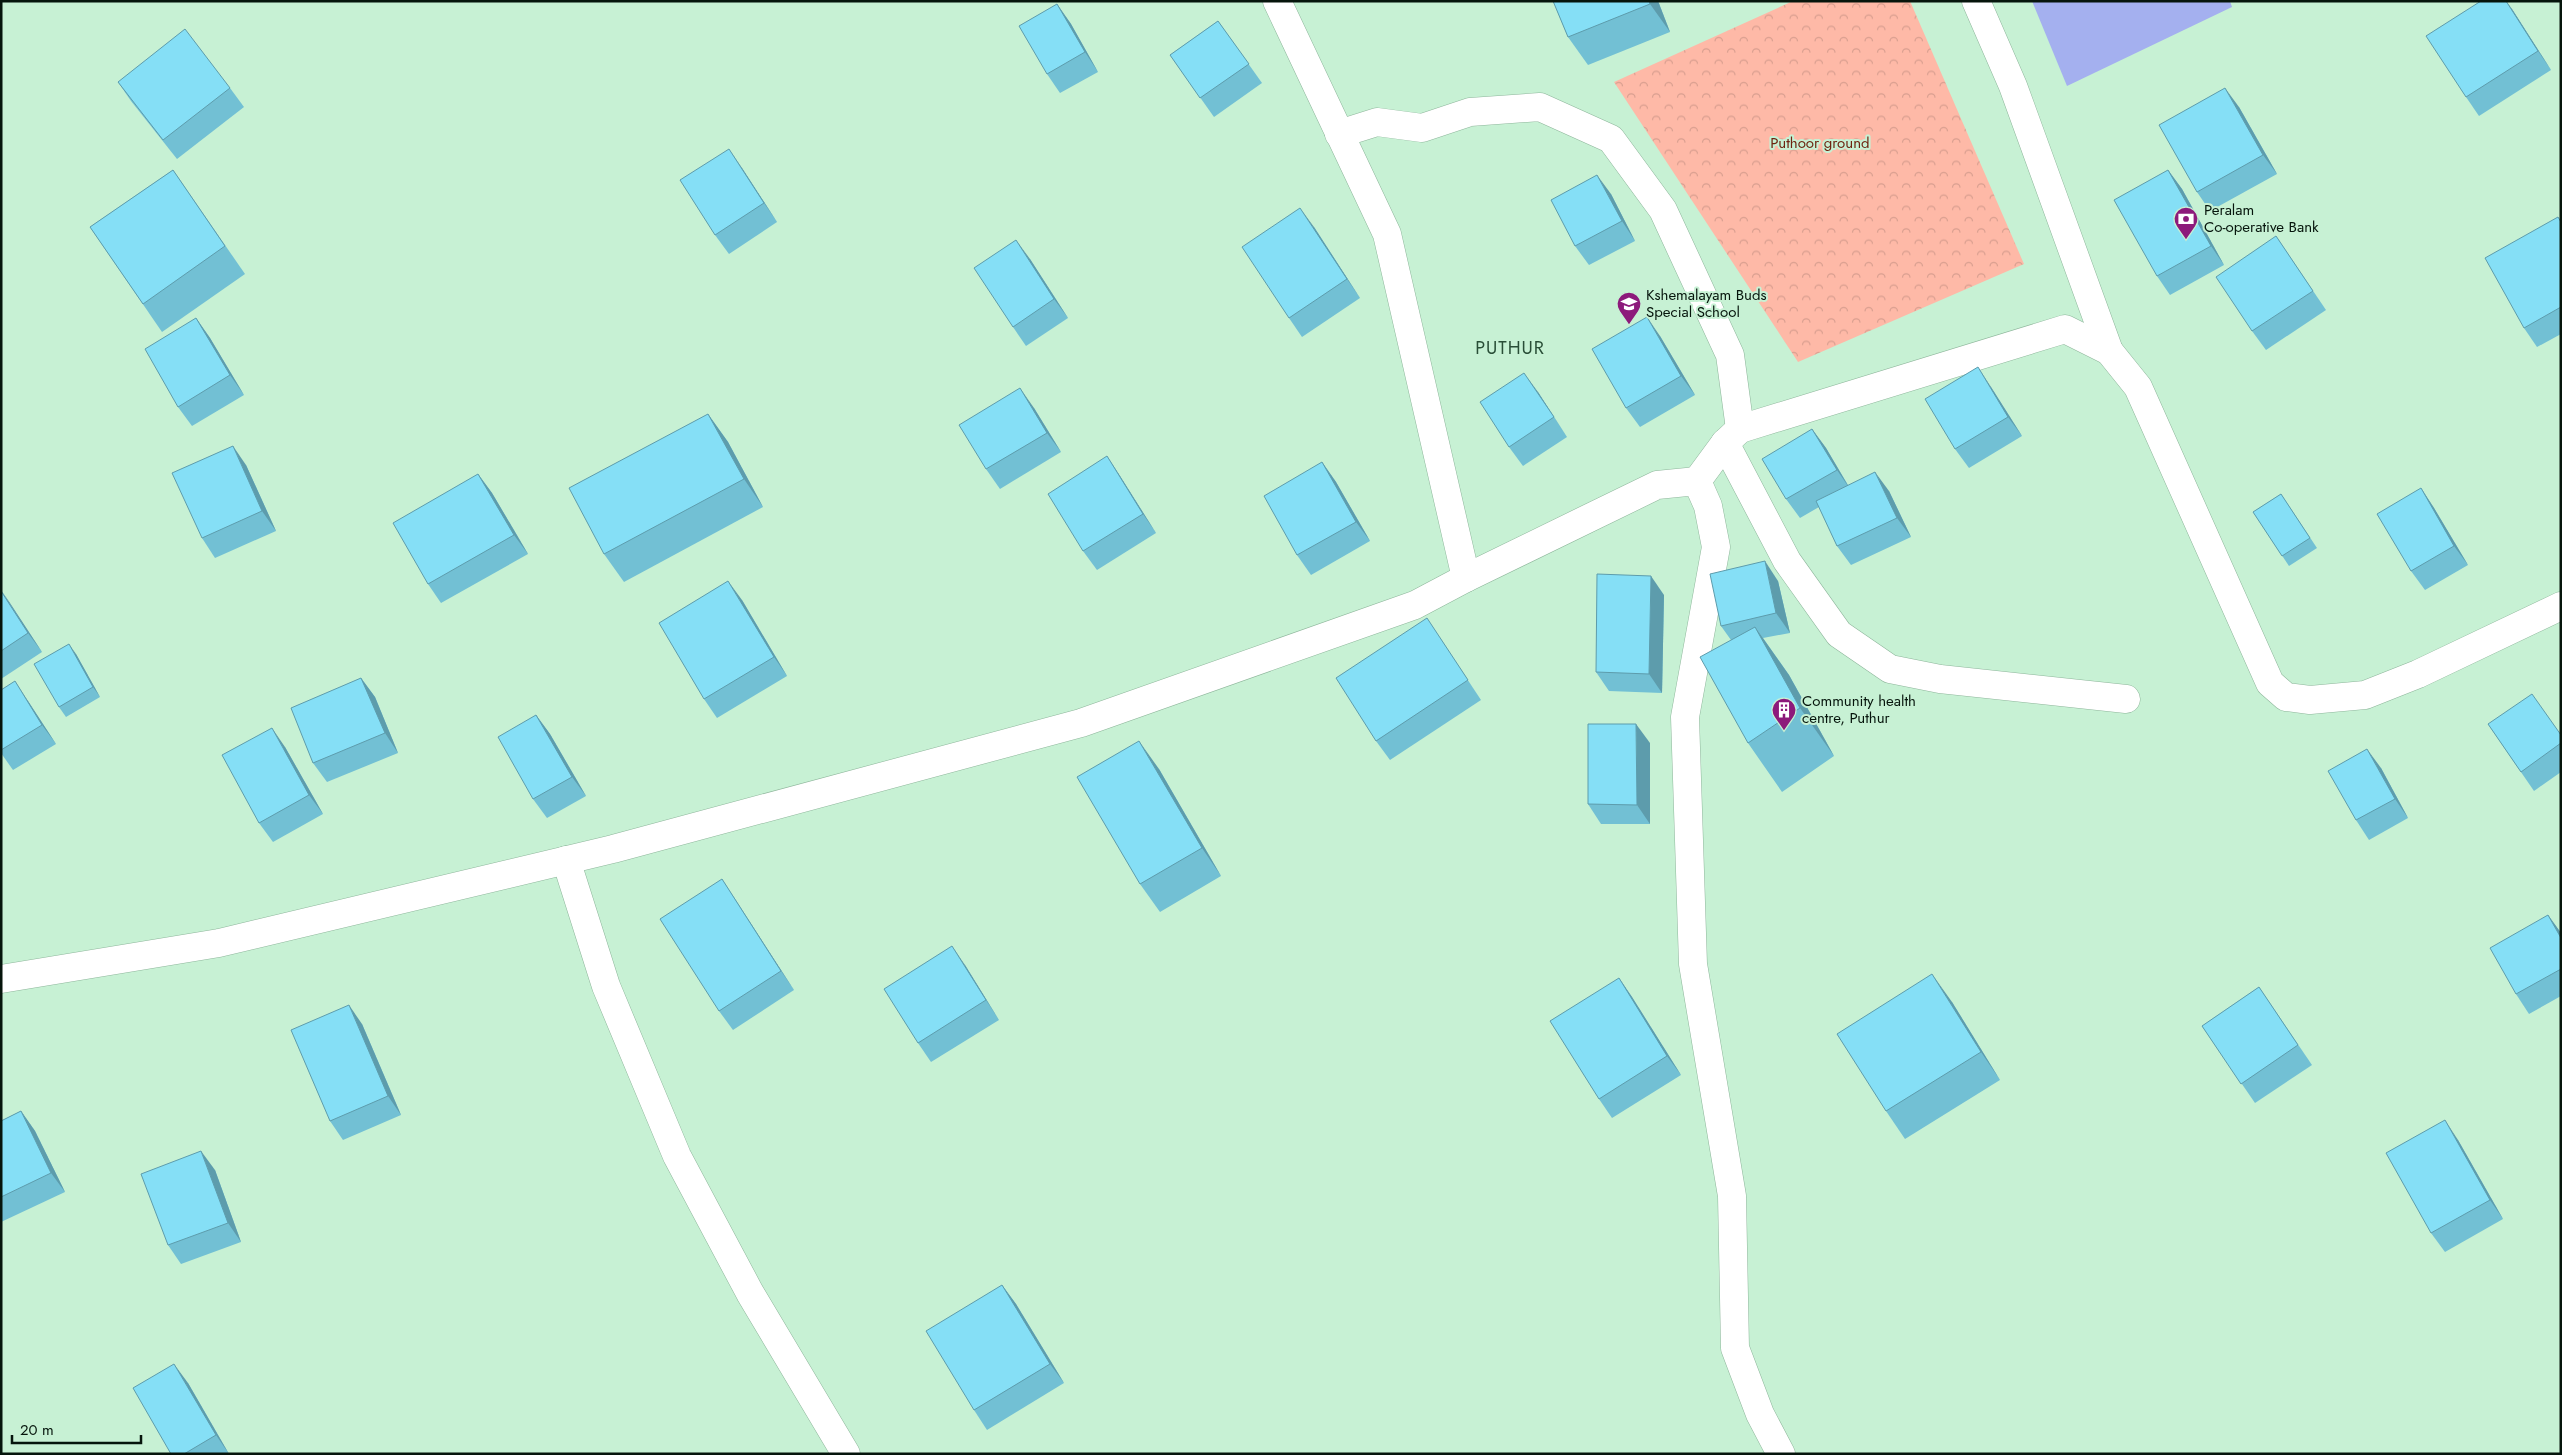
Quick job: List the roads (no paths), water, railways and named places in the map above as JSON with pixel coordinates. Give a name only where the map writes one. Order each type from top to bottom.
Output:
[{"type":"street","points":[[1277,1],[1387,234],[1466,578]]},
{"type":"street","points":[[1976,1],[2013,86],[2110,351],[2138,387],[2270,683],[2286,697],[2310,700],[2365,695],[2418,674],[2561,606]]},
{"type":"street","points":[[1339,134],[1377,122],[1422,128],[1470,112],[1540,107],[1610,139],[1663,210],[1730,355],[1732,436],[1787,561],[1839,634],[1890,669],[1940,679],[2126,699]]},
{"type":"street","points":[[1,979],[219,943],[566,860],[1081,723],[1415,604],[1657,485],[1697,481],[1732,436],[2065,329],[2110,351]]},
{"type":"street","points":[[1697,481],[1708,506],[1716,547],[1685,717],[1694,964],[1732,1196],[1736,1348],[1760,1414],[1781,1454]]},
{"type":"street","points":[[566,860],[606,986],[677,1156],[750,1293],[846,1454]]},
{"type":"water","points":[[2032,1],[2230,1],[2232,7],[2067,86]]},
{"type":"place","name":"Peralam Co-operative Bank","points":[[2186,240]]},
{"type":"place","name":"Kshemalayam Buds Special School","points":[[1629,325]]},
{"type":"place","name":"Community health centre, Puthur","points":[[1784,731]]},
{"type":"district","name":"PUTHUR","points":[[1510,348]]},
{"type":"park label","name":"Puthoor ground","points":[[1820,143]]}]
